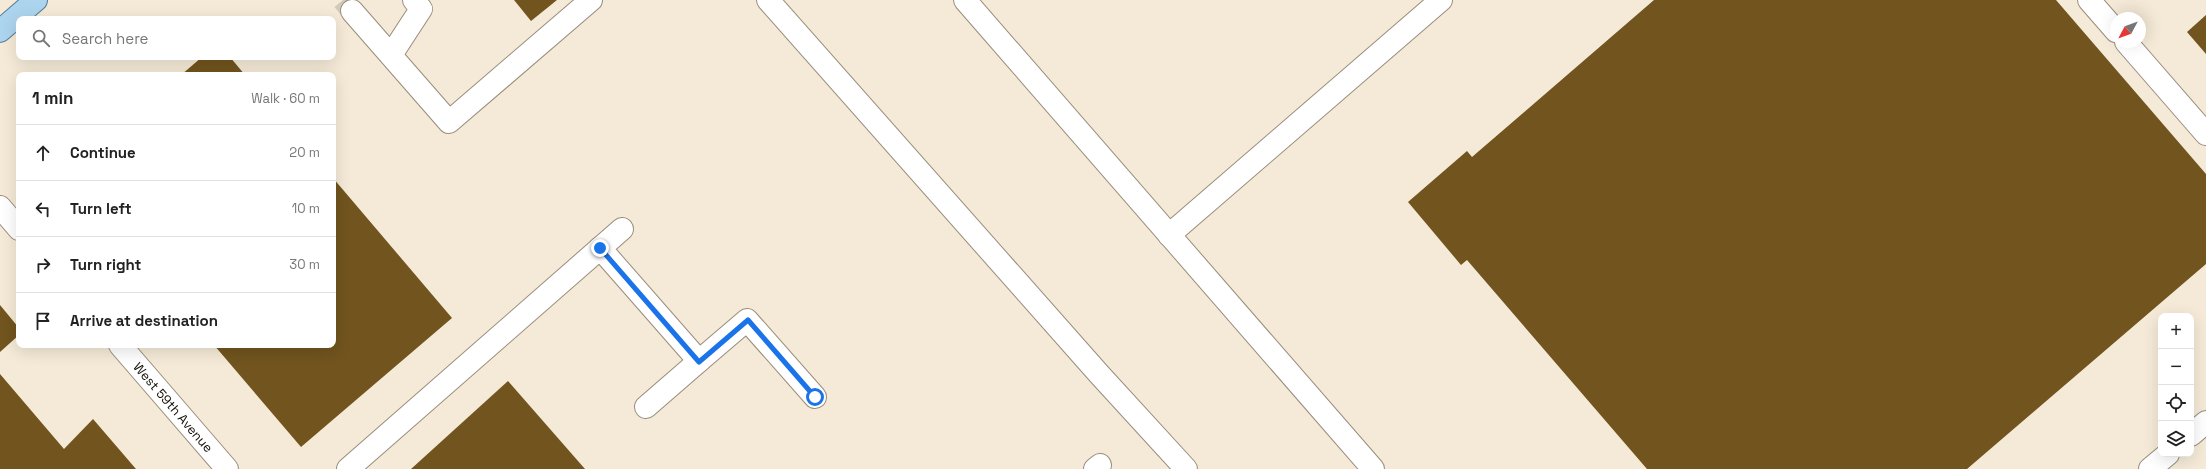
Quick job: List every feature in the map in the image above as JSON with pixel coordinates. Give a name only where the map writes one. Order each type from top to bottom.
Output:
[{"type":"main road","points":[[17,16],[36,0]]},
{"type":"main road","points":[[0,31],[16,17]]},
{"type":"street","points":[[391,55],[421,9],[414,0]]},
{"type":"street","points":[[352,11],[449,122],[591,0]]},
{"type":"street","points":[[768,0],[1099,374],[1186,469]]},
{"type":"street","points":[[965,0],[1373,469]]},
{"type":"street","points":[[1169,235],[1441,0]]},
{"type":"street","points":[[2089,0],[2110,24]]},
{"type":"street","points":[[2131,48],[2206,134]]},
{"type":"street","points":[[0,207],[16,226]]},
{"type":"street","points":[[348,469],[622,229]]},
{"type":"street","points":[[600,248],[699,362]]},
{"type":"street","points":[[646,407],[748,320],[815,397]]},
{"type":"street","name":"West 59th Avenue","points":[[123,348],[227,469]]},
{"type":"street","points":[[2194,432],[2206,422]]},
{"type":"street","points":[[2150,469],[2164,457]]},
{"type":"building","points":[[514,0],[557,0],[531,21]]},
{"type":"building","points":[[1654,0],[2056,0],[2206,174],[2206,264],[1967,469],[1647,469],[1467,260],[1461,265],[1408,202],[1467,151],[1472,157]]},
{"type":"building","points":[[2206,15],[2206,54],[2187,32]]},
{"type":"building","points":[[198,60],[232,60],[242,72],[184,72]]},
{"type":"building","points":[[336,182],[452,318],[301,447],[217,348],[336,348]]},
{"type":"building","points":[[0,305],[16,324],[16,338],[0,352]]},
{"type":"building","points":[[0,374],[64,449],[93,419],[136,469],[0,469]]},
{"type":"building","points":[[508,381],[585,469],[411,469]]},
{"type":"tunnel","points":[[343,0],[352,11]]},
{"type":"route","points":[[600,248],[699,362],[748,320],[815,397]]}]
